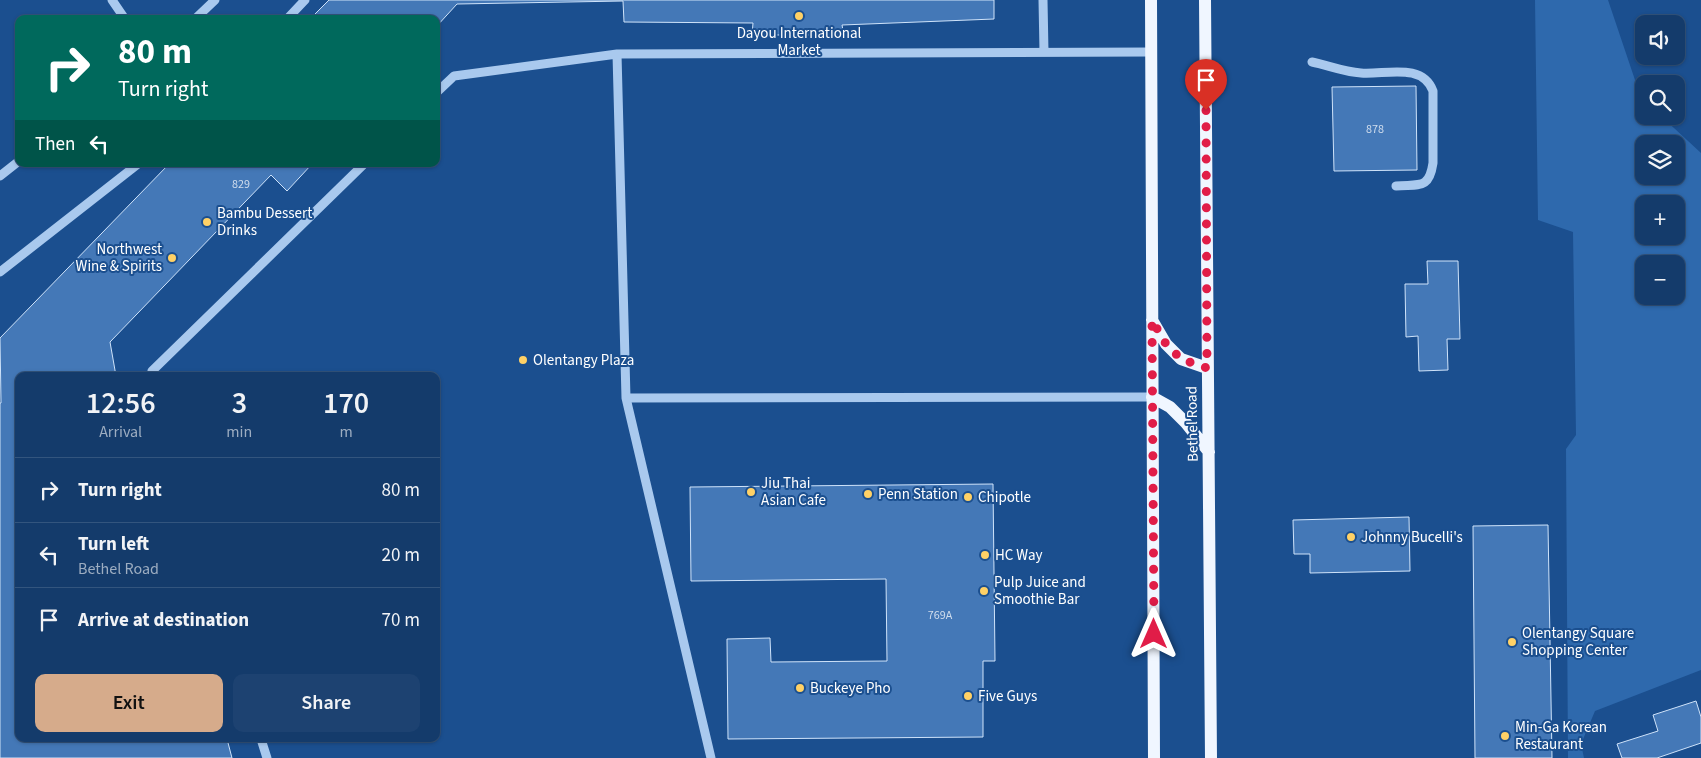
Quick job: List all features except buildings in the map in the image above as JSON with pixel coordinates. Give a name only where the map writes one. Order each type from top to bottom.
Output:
[{"type":"main road","points":[[1151,0],[1154,758]]},
{"type":"main road","name":"Bethel Road","points":[[1205,0],[1211,758]]},
{"type":"main road","points":[[1152,320],[1166,344],[1181,359],[1207,368]]},
{"type":"main road","points":[[1152,397],[1170,407],[1186,423],[1209,452]]},
{"type":"street","points":[[112,0],[122,15]]},
{"type":"street","points":[[199,15],[214,0]]},
{"type":"street","points":[[291,15],[305,0]]},
{"type":"street","points":[[1044,0],[1044,52]]},
{"type":"street","points":[[440,90],[454,76],[617,54],[1151,52]]},
{"type":"street","points":[[617,54],[626,398],[711,758]]},
{"type":"street","points":[[1312,62],[1360,73],[1405,72],[1423,76],[1430,84],[1433,91],[1434,163],[1432,174],[1424,184],[1396,186]]},
{"type":"street","points":[[0,176],[15,164]]},
{"type":"street","points":[[0,272],[134,167]]},
{"type":"street","points":[[153,372],[152,370],[361,167]]},
{"type":"street","points":[[626,398],[1152,397]]},
{"type":"street","points":[[262,742],[267,758]]},
{"type":"shaded area","points":[[1535,0],[1608,0],[1635,80],[1635,125],[1671,125],[1682,135],[1635,135],[1635,185],[1685,185],[1685,138],[1701,153],[1701,670],[1595,711],[1581,744],[1584,758],[1568,758],[1566,449],[1576,435],[1573,232],[1538,220]]},
{"type":"place","name":"Dayou International Market","points":[[799,16]]},
{"type":"place","name":"Bambu Dessert Drinks","points":[[207,222]]},
{"type":"place","name":"Northwest Wine & Spirits","points":[[172,258]]},
{"type":"place","name":"Olentangy Plaza","points":[[523,360]]},
{"type":"place","name":"Jiu Thai Asian Cafe","points":[[751,492]]},
{"type":"place","name":"Penn Station","points":[[868,494]]},
{"type":"place","name":"Chipotle","points":[[968,497]]},
{"type":"place","name":"Johnny Bucelli's","points":[[1351,537]]},
{"type":"place","name":"HC Way","points":[[985,555]]},
{"type":"place","name":"Pulp Juice and Smoothie Bar","points":[[984,591]]},
{"type":"place","name":"Olentangy Square Shopping Center","points":[[1512,642]]},
{"type":"place","name":"Buckeye Pho","points":[[800,688]]},
{"type":"place","name":"Five Guys","points":[[968,696]]},
{"type":"place","name":"Min-Ga Korean Restaurant","points":[[1505,736]]},
{"type":"route","points":[[1154,634],[1152,320],[1166,344],[1181,359],[1207,368],[1206,110]]}]
